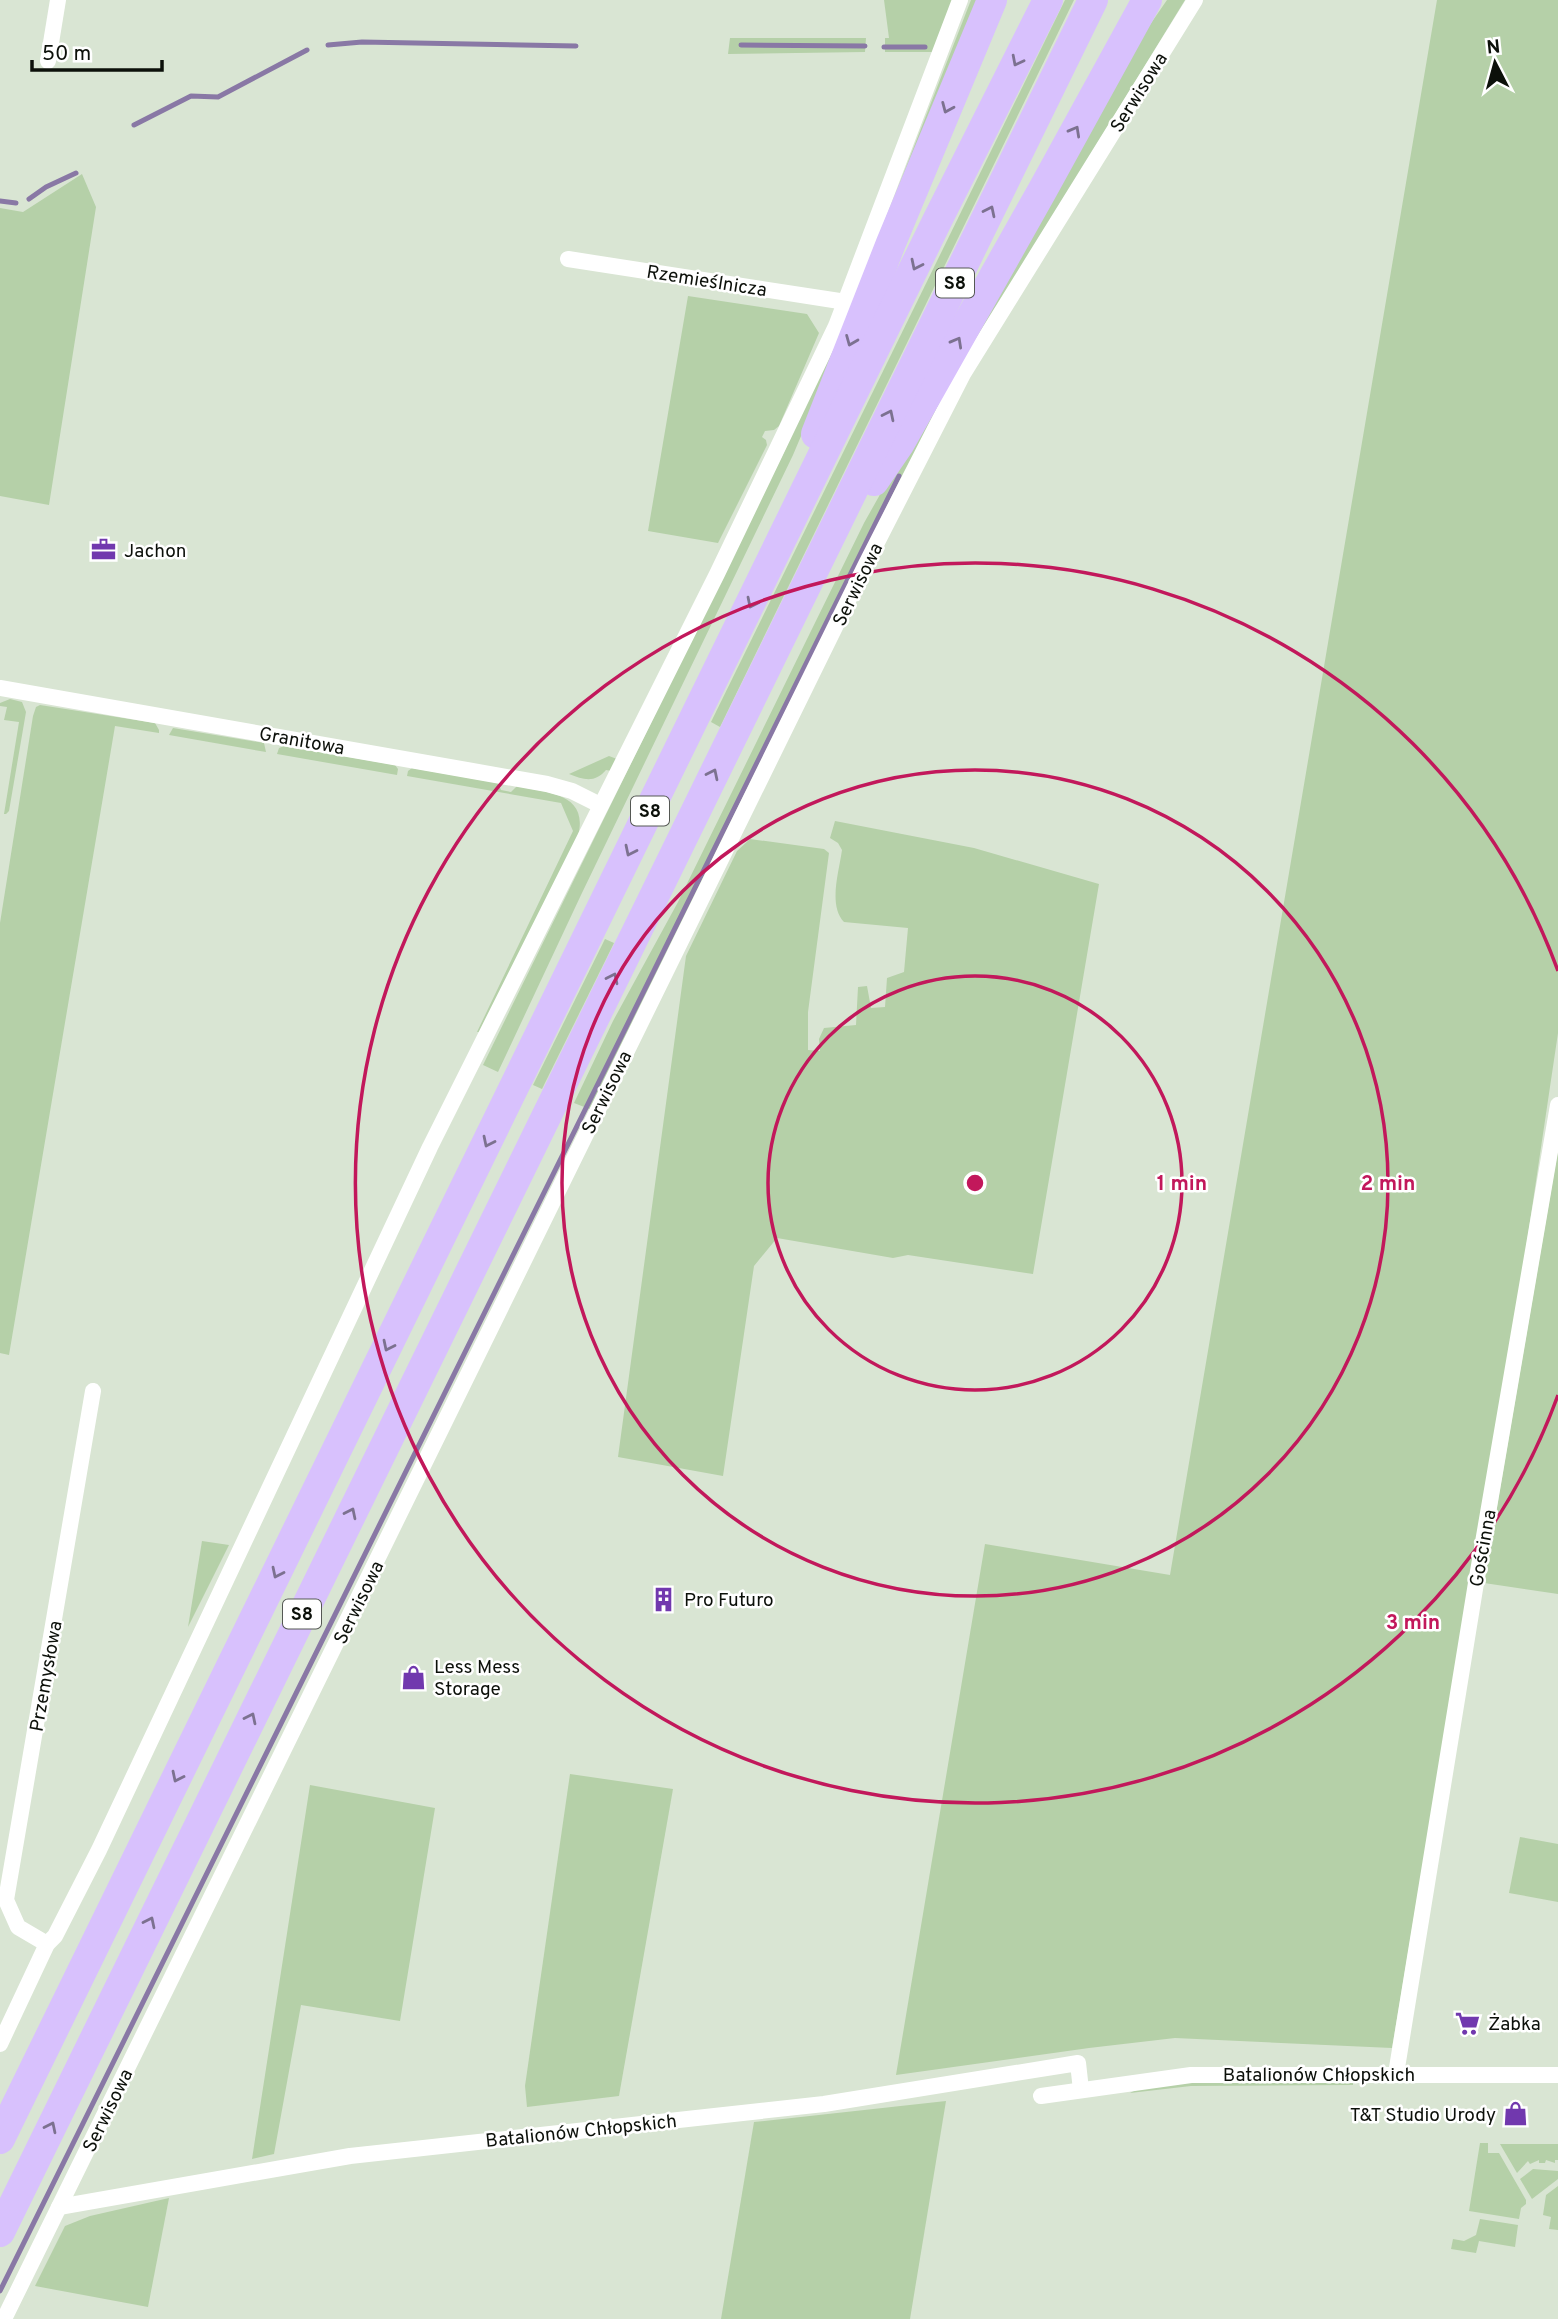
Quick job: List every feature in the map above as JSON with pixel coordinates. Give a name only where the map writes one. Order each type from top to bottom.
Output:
[{"type":"highway","points":[[782,542],[823,412],[992,0]]},
{"type":"highway","name":"S8","points":[[0,2139],[937,220],[1048,0]]},
{"type":"highway","name":"S8","points":[[0,2232],[1093,0]]},
{"type":"highway","points":[[816,564],[900,443],[1147,0]]},
{"type":"street","points":[[48,61],[58,0]]},
{"type":"street","points":[[0,2044],[47,1944],[55,1936],[99,1850],[430,1147],[717,574],[846,302],[960,0]]},
{"type":"street","name":"Serwisowa","points":[[4,2319],[848,601],[963,373],[1195,0]]},
{"type":"street","name":"Rzemieślnicza","points":[[568,258],[846,302]]},
{"type":"street","name":"Granitowa","points":[[0,688],[547,783],[572,791],[600,805]]},
{"type":"street","name":"Gościnna","points":[[1396,2074],[1480,1556],[1558,1105]]},
{"type":"street","name":"Przemysłowa","points":[[47,1944],[18,1927],[6,1900],[93,1391]]},
{"type":"street","name":"Batalionów Chłopskich","points":[[59,2207],[350,2156],[824,2104],[1078,2063],[1081,2090]]},
{"type":"street","name":"Batalionów Chłopskich","points":[[1041,2096],[1191,2075],[1558,2076]]},
{"type":"green space","points":[[884,0],[953,0],[933,52],[885,52],[885,38],[889,38]]},
{"type":"green space","points":[[971,0],[986,0],[793,455],[498,1072],[483,1065],[785,450],[873,252]]},
{"type":"green space","points":[[1065,0],[1074,0],[720,727],[711,722]]},
{"type":"green space","points":[[1167,0],[1185,0],[991,317],[592,1110],[574,1103],[613,1021],[678,902],[864,523],[1118,71]]},
{"type":"green space","points":[[1437,0],[1558,0],[1558,1033],[1525,1255],[1392,2048],[1175,2038],[896,2075],[985,1544],[1170,1575]]},
{"type":"green space","points":[[730,38],[866,38],[865,52],[728,54]]},
{"type":"green space","points":[[82,174],[96,207],[49,505],[0,496],[0,208],[23,212]]},
{"type":"green space","points":[[688,296],[807,314],[819,333],[779,426],[765,431],[762,437],[767,445],[718,543],[648,531]]},
{"type":"green space","points":[[10,699],[22,702],[26,712],[9,811],[4,814],[19,722],[4,720],[7,707],[0,706],[0,703]]},
{"type":"green space","points":[[40,705],[155,723],[159,733],[115,726],[9,1355],[0,1353],[0,923],[33,716],[36,707]]},
{"type":"green space","points":[[173,728],[264,743],[266,752],[169,735]]},
{"type":"green space","points":[[284,746],[395,765],[398,769],[397,775],[277,754],[279,748]]},
{"type":"green space","points":[[609,756],[617,759],[612,771],[606,770],[598,777],[589,779],[569,774]]},
{"type":"green space","points":[[412,768],[498,783],[501,790],[511,792],[517,786],[553,794],[572,803],[580,822],[578,836],[480,1032],[477,1032],[573,831],[561,803],[407,776]]},
{"type":"green space","points":[[835,821],[974,848],[1099,884],[1033,1274],[908,1255],[893,1258],[777,1238],[754,1266],[723,1476],[618,1457],[686,956],[737,851],[750,839],[824,849],[829,853],[808,1012],[808,1050],[820,1051],[819,1039],[824,1028],[856,1025],[858,987],[867,986],[871,1008],[885,1007],[887,978],[904,972],[908,928],[844,922],[839,915],[836,888],[842,850],[838,843],[830,838]]},
{"type":"green space","points":[[605,939],[614,943],[542,1089],[533,1085]]},
{"type":"green space","points":[[1558,1150],[1558,1594],[1484,1583]]},
{"type":"green space","points":[[202,1541],[229,1545],[188,1627]]},
{"type":"green space","points":[[570,1774],[673,1789],[619,2096],[527,2107],[525,2086]]},
{"type":"green space","points":[[310,1785],[435,1808],[400,2021],[301,2005],[274,2154],[252,2159]]},
{"type":"green space","points":[[1520,1837],[1558,1844],[1558,1902],[1509,1893]]},
{"type":"green space","points":[[1201,2082],[1353,2082],[1353,2085],[1191,2086],[1130,2093],[1170,2084]]},
{"type":"green space","points":[[946,2101],[910,2319],[721,2319],[754,2122]]},
{"type":"green space","points":[[1480,2143],[1488,2143],[1488,2153],[1499,2153],[1526,2200],[1519,2219],[1469,2211]]},
{"type":"green space","points":[[1500,2144],[1558,2144],[1558,2160],[1555,2160],[1555,2163],[1546,2160],[1545,2163],[1539,2163],[1539,2160],[1530,2164],[1528,2161],[1517,2173]]},
{"type":"green space","points":[[1533,2169],[1558,2171],[1558,2179],[1532,2199],[1520,2179]]},
{"type":"green space","points":[[1558,2186],[1558,2230],[1549,2229],[1551,2217],[1543,2215],[1546,2195]]},
{"type":"green space","points":[[169,2198],[148,2307],[35,2286],[65,2226],[90,2216]]},
{"type":"green space","points":[[1480,2219],[1518,2225],[1515,2247],[1479,2241],[1476,2253],[1451,2249],[1453,2239],[1464,2241],[1476,2235]]},
{"type":"waterway","points":[[328,45],[362,42],[576,46]]},
{"type":"waterway","points":[[741,45],[865,46]]},
{"type":"waterway","points":[[884,47],[925,47]]},
{"type":"waterway","points":[[134,125],[191,96],[218,97],[307,50]]},
{"type":"waterway","points":[[29,199],[46,187],[76,173]]},
{"type":"waterway","points":[[0,201],[16,203]]},
{"type":"waterway","points":[[0,2291],[899,476]]},
{"type":"place","name":"Jachon","points":[[104,550]]},
{"type":"place","name":"Pro Futuro","points":[[664,1599]]},
{"type":"place","name":"Less Mess Storage","points":[[414,1677]]},
{"type":"place","name":"Żabka","points":[[1468,2023]]},
{"type":"place","name":"T&T Studio Urody","points":[[1516,2114]]}]
